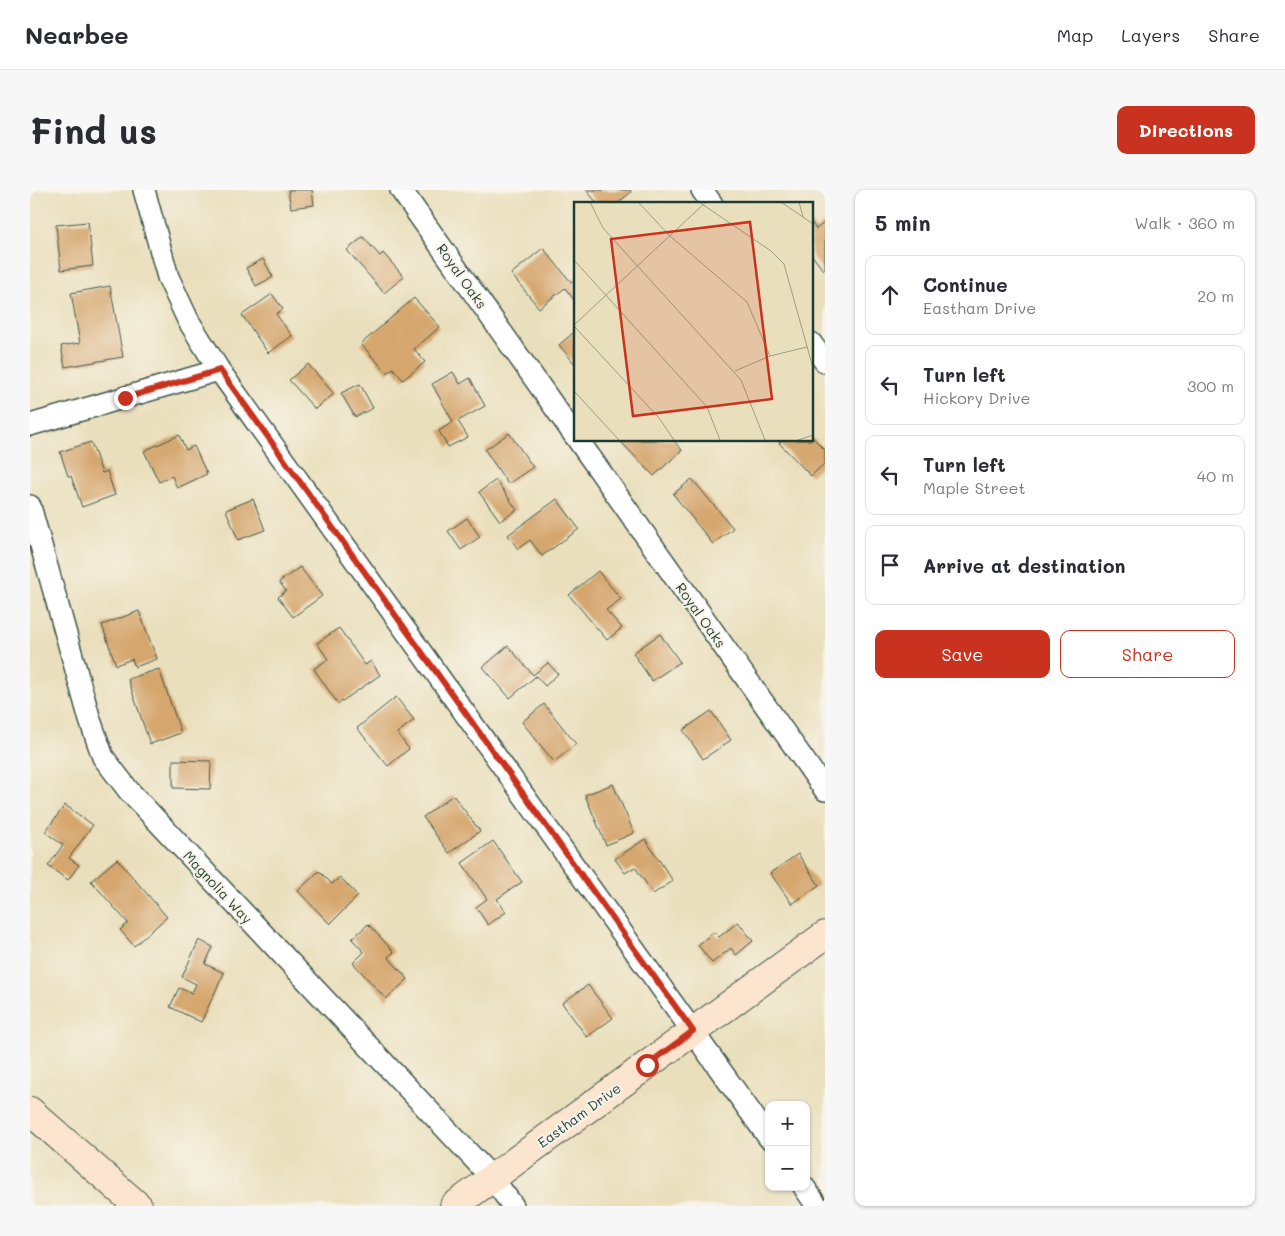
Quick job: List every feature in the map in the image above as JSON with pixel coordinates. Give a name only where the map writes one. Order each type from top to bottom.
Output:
[{"type":"street","points":[[144,190],[168,277],[188,320],[220,370],[765,1132]]},
{"type":"street","name":"Royal Oaks","points":[[402,190],[574,435]]},
{"type":"street","points":[[702,190],[711,202]]},
{"type":"street","points":[[812,344],[825,362]]},
{"type":"street","points":[[30,425],[220,370]]},
{"type":"street","name":"Royal Oaks","points":[[579,441],[825,790]]},
{"type":"street","name":"Magnolia Way","points":[[30,506],[90,720],[103,757],[129,791],[493,1179],[513,1206]]},
{"type":"street","name":"Eastham Drive","points":[[454,1206],[825,935]]},
{"type":"street","points":[[30,1111],[138,1206]]},
{"type":"street","points":[[807,1191],[817,1206]]},
{"type":"building","points":[[288,190],[312,190],[314,205],[291,208]]},
{"type":"building","points":[[586,190],[630,190],[631,192],[619,202],[596,202]]},
{"type":"building","points":[[88,222],[93,266],[61,270],[56,225]]},
{"type":"building","points":[[825,222],[825,268],[823,270],[812,255],[812,223],[816,229]]},
{"type":"building","points":[[363,237],[380,256],[383,253],[404,277],[384,293],[347,250]]},
{"type":"building","points":[[543,248],[571,282],[574,280],[574,300],[565,288],[539,308],[511,274]]},
{"type":"building","points":[[263,259],[273,277],[256,286],[246,268]]},
{"type":"building","points":[[110,286],[123,357],[65,367],[61,346],[80,343],[71,293]]},
{"type":"building","points":[[272,294],[283,309],[276,314],[292,336],[268,353],[242,315]]},
{"type":"building","points":[[414,298],[440,327],[414,349],[425,362],[403,380],[393,368],[387,373],[361,344]]},
{"type":"building","points":[[573,333],[574,363],[559,345]]},
{"type":"building","points":[[308,364],[334,394],[315,409],[289,380]]},
{"type":"building","points":[[453,372],[460,384],[470,378],[485,406],[458,421],[468,437],[448,447],[439,431],[453,422],[432,384]]},
{"type":"building","points":[[360,384],[373,408],[355,417],[341,393]]},
{"type":"building","points":[[509,433],[533,467],[508,484],[485,450]]},
{"type":"building","points":[[179,435],[186,450],[194,446],[207,474],[177,488],[172,476],[159,482],[144,451]]},
{"type":"building","points":[[812,437],[825,450],[825,463],[811,476],[779,443],[781,441],[812,441]]},
{"type":"building","points":[[674,441],[682,450],[654,476],[621,442]]},
{"type":"building","points":[[91,442],[102,473],[107,471],[115,495],[82,507],[60,452]]},
{"type":"building","points":[[692,479],[733,528],[713,544],[673,494]]},
{"type":"building","points":[[496,480],[517,510],[500,521],[479,492]]},
{"type":"building","points":[[253,499],[265,530],[238,540],[226,510]]},
{"type":"building","points":[[557,499],[579,529],[542,556],[530,540],[518,549],[508,535]]},
{"type":"building","points":[[467,518],[480,537],[461,550],[448,531]]},
{"type":"building","points":[[300,567],[322,596],[293,617],[278,597],[286,591],[279,582]]},
{"type":"building","points":[[598,571],[621,599],[606,610],[622,628],[607,640],[569,595]]},
{"type":"building","points":[[139,611],[157,659],[135,667],[132,659],[116,665],[102,625]]},
{"type":"building","points":[[339,628],[365,665],[371,661],[380,675],[338,704],[314,669],[328,659],[317,643]]},
{"type":"building","points":[[660,634],[680,662],[652,681],[633,653]]},
{"type":"building","points":[[508,646],[533,675],[548,663],[558,674],[545,686],[536,676],[510,698],[483,667]]},
{"type":"building","points":[[159,669],[181,733],[150,744],[128,679]]},
{"type":"building","points":[[396,697],[414,720],[397,733],[409,749],[388,766],[357,728]]},
{"type":"building","points":[[544,704],[576,744],[554,762],[522,722]]},
{"type":"building","points":[[711,711],[731,740],[703,759],[683,730]]},
{"type":"building","points":[[173,760],[211,761],[210,789],[173,788]]},
{"type":"building","points":[[613,784],[634,833],[606,845],[585,795]]},
{"type":"building","points":[[453,795],[480,831],[449,853],[423,817]]},
{"type":"building","points":[[65,805],[93,825],[69,858],[79,865],[68,880],[48,866],[63,845],[45,832]]},
{"type":"building","points":[[645,839],[673,881],[653,894],[635,867],[625,873],[615,859]]},
{"type":"building","points":[[493,841],[522,882],[497,899],[506,912],[488,925],[476,907],[487,899],[462,863]]},
{"type":"building","points":[[798,854],[819,885],[792,904],[770,873]]},
{"type":"building","points":[[117,859],[167,917],[134,946],[120,930],[128,923],[91,881]]},
{"type":"building","points":[[319,871],[332,884],[340,877],[358,896],[330,924],[298,891]]},
{"type":"building","points":[[738,922],[753,941],[736,955],[731,948],[712,963],[698,945],[714,932],[719,937]]},
{"type":"building","points":[[368,924],[394,952],[388,957],[408,979],[386,999],[353,963],[364,952],[352,939]]},
{"type":"building","points":[[199,940],[213,947],[205,964],[224,973],[201,1022],[170,1007],[179,988],[192,993],[196,984],[182,977]]},
{"type":"building","points":[[588,985],[613,1018],[587,1037],[562,1003]]},
{"type":"route","points":[[125,398],[220,370],[693,1031],[647,1065]]}]
